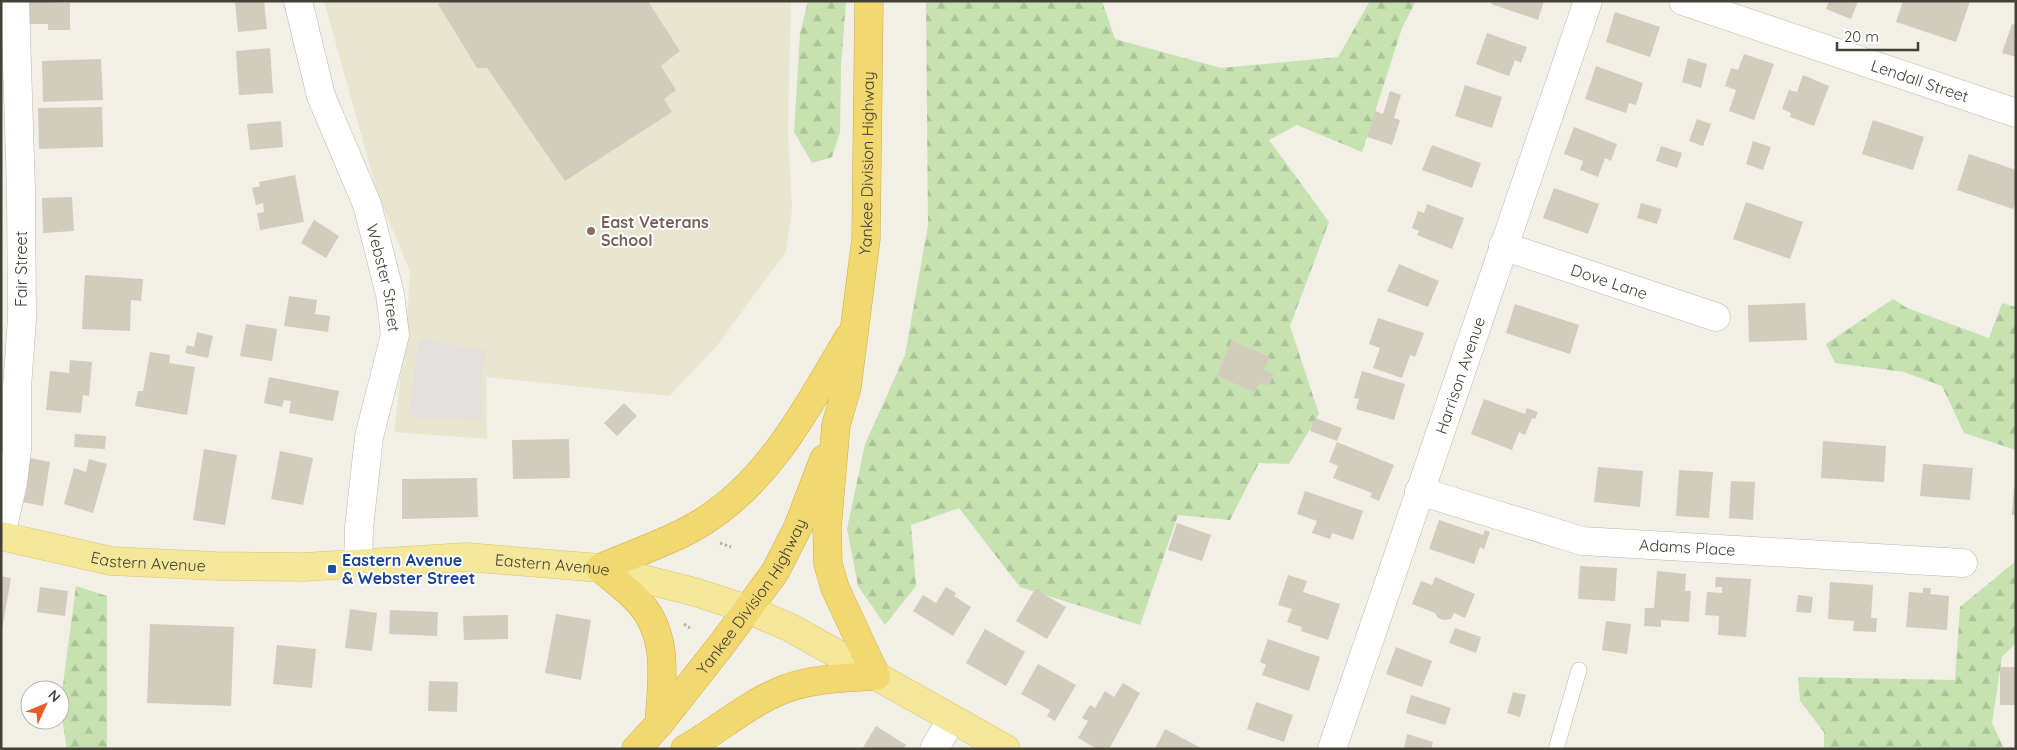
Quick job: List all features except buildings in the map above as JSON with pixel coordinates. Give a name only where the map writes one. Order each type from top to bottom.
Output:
[{"type":"highway","name":"Yankee Division Highway","points":[[636,749],[659,724],[774,572],[798,527],[836,425],[847,387],[866,239],[868,1]]},
{"type":"highway","points":[[659,724],[663,670],[658,632],[638,602],[600,568],[692,527],[723,508],[741,493],[767,465],[791,434],[856,326]]},
{"type":"highway","points":[[685,749],[750,706],[784,689],[822,680],[876,676],[844,612],[828,564],[827,528],[836,425]]},
{"type":"main road","name":"Eastern Avenue","points":[[1,535],[111,561],[216,566],[358,564],[466,557],[600,568],[695,592],[747,609],[791,628],[1006,749]]},
{"type":"street","name":"Fair Street","points":[[1,535],[13,483],[17,449],[17,387],[22,319],[10,114],[15,1]]},
{"type":"street","name":"Webster Street","points":[[298,1],[321,96],[367,204],[390,294],[395,335],[369,437],[359,528],[358,564]]},
{"type":"street","name":"Harrison Avenue","points":[[1332,749],[1588,1]]},
{"type":"street","name":"Lendall Street","points":[[1683,1],[2016,113]]},
{"type":"street","name":"Dove Lane","points":[[1503,246],[1716,317]]},
{"type":"street","name":"Adams Place","points":[[1419,491],[1582,542],[1963,563]]},
{"type":"street","points":[[934,749],[952,719]]},
{"type":"lane","points":[[1556,749],[1579,670]]},
{"type":"path","points":[[681,622],[690,628]]},
{"type":"shaded area","name":"East Veterans School","points":[[324,1],[791,1],[788,129],[792,209],[786,252],[716,347],[669,396],[486,377],[487,439],[394,432],[407,324],[410,271],[378,195]]},
{"type":"shaded area","points":[[419,339],[487,350],[481,375],[482,420],[408,417]]},
{"type":"green space","points":[[808,1],[846,1],[841,67],[840,132],[832,157],[812,163],[794,132],[800,34]]},
{"type":"green space","points":[[926,1],[1102,1],[1115,39],[1221,68],[1338,57],[1370,1],[1416,1],[1402,28],[1362,152],[1297,125],[1269,140],[1329,222],[1290,326],[1319,414],[1289,464],[1259,463],[1230,520],[1178,515],[1140,625],[1020,587],[959,508],[911,525],[916,586],[885,625],[858,586],[847,529],[865,444],[905,355],[928,225]]},
{"type":"green space","points":[[1893,299],[1907,308],[1989,338],[2002,303],[2016,307],[2016,450],[1964,433],[1942,386],[1904,372],[1835,363],[1826,344]]},
{"type":"green space","points":[[2016,561],[2016,643],[2002,657],[1992,723],[2004,749],[1824,749],[1824,732],[1800,701],[1798,677],[1955,680],[1960,607]]},
{"type":"green space","points":[[76,586],[107,596],[107,749],[67,749],[64,730],[70,730],[70,680],[64,680]]},
{"type":"place","name":"East Veterans School","points":[[591,231]]},
{"type":"place","name":"Eastern Avenue & Webster Street","points":[[332,569]]}]
